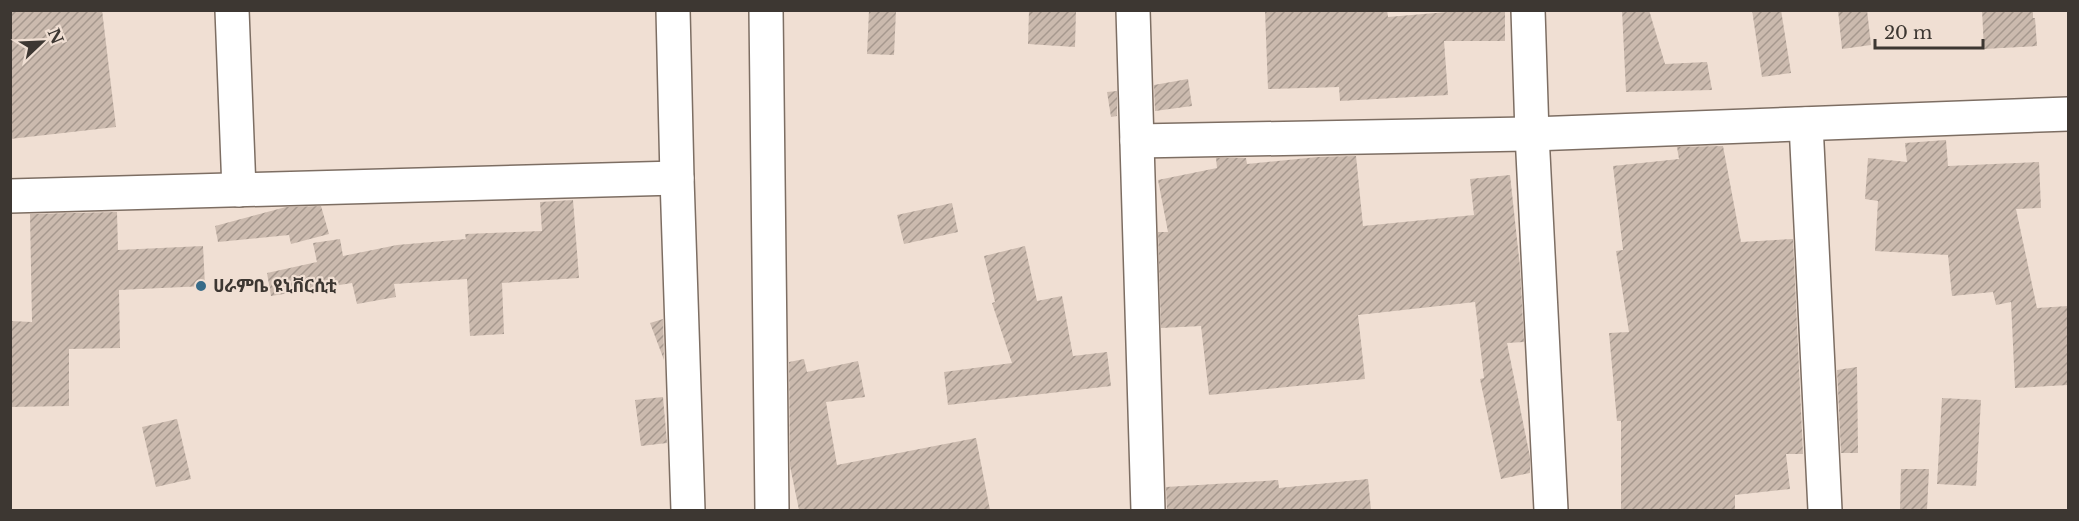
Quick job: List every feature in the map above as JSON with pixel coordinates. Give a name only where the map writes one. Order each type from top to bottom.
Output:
[{"type":"street","points":[[232,10],[239,190]]},
{"type":"street","points":[[673,10],[688,510]]},
{"type":"street","points":[[766,10],[772,510]]},
{"type":"street","points":[[1133,10],[1148,510]]},
{"type":"street","points":[[1528,10],[1551,510]]},
{"type":"street","points":[[1137,141],[1532,134],[2068,114]]},
{"type":"street","points":[[1806,124],[1825,510]]},
{"type":"street","points":[[10,196],[677,178]]},
{"type":"building","points":[[10,10],[102,10],[116,127],[10,139]]},
{"type":"building","points":[[869,10],[896,10],[894,55],[867,54]]},
{"type":"building","points":[[1029,10],[1076,10],[1075,47],[1028,44]]},
{"type":"building","points":[[1265,10],[1387,10],[1388,17],[1471,10],[1505,10],[1505,41],[1444,41],[1448,95],[1340,101],[1339,87],[1268,89]]},
{"type":"building","points":[[1622,10],[1649,10],[1665,64],[1707,62],[1712,90],[1626,92]]},
{"type":"building","points":[[1752,10],[1781,10],[1791,73],[1762,77]]},
{"type":"building","points":[[1838,10],[1867,10],[1871,45],[1842,49]]},
{"type":"building","points":[[1982,10],[2033,10],[2037,46],[1984,49]]},
{"type":"building","points":[[1188,79],[1192,106],[1155,111],[1154,85]]},
{"type":"building","points":[[1117,91],[1117,116],[1111,117],[1107,92]]},
{"type":"building","points":[[1946,140],[1948,166],[2039,162],[2041,208],[2016,209],[2037,308],[2068,306],[2068,385],[2015,388],[2011,302],[1996,305],[1993,292],[1952,296],[1948,255],[1875,251],[1878,201],[1865,199],[1868,158],[1907,162],[1905,143]]},
{"type":"building","points":[[1723,146],[1741,242],[1793,239],[1803,454],[1786,454],[1790,489],[1735,495],[1735,510],[1621,510],[1621,421],[1617,421],[1609,333],[1629,332],[1616,251],[1623,250],[1613,166],[1679,159],[1677,147]]},
{"type":"building","points":[[1356,156],[1363,226],[1474,215],[1470,179],[1510,175],[1520,267],[1524,342],[1507,343],[1530,457],[1530,473],[1501,479],[1480,379],[1484,378],[1475,302],[1358,315],[1365,379],[1209,395],[1201,326],[1161,328],[1158,232],[1168,232],[1158,180],[1217,168],[1216,158],[1246,158],[1247,164]]},
{"type":"building","points":[[573,200],[579,278],[502,283],[504,334],[470,336],[467,279],[394,284],[396,297],[357,304],[352,283],[271,296],[267,273],[317,262],[313,243],[340,239],[343,256],[397,245],[466,239],[465,234],[542,231],[540,202]]},
{"type":"building","points":[[952,203],[958,232],[904,244],[897,215]]},
{"type":"building","points":[[321,206],[329,234],[291,244],[289,235],[218,242],[215,226],[286,207]]},
{"type":"building","points":[[117,212],[118,250],[203,246],[205,286],[119,290],[120,348],[69,349],[69,406],[10,407],[10,321],[32,322],[30,214]]},
{"type":"building","points":[[1025,246],[1037,301],[1062,296],[1073,356],[1107,352],[1111,386],[948,405],[944,372],[1012,363],[992,303],[995,302],[984,256]]},
{"type":"building","points":[[663,319],[664,360],[650,323]]},
{"type":"building","points":[[804,359],[807,372],[858,361],[865,397],[826,402],[837,465],[976,438],[990,510],[799,510],[790,466],[789,362]]},
{"type":"building","points":[[1857,367],[1858,453],[1841,453],[1837,370]]},
{"type":"building","points":[[663,397],[667,443],[641,446],[635,400]]},
{"type":"building","points":[[1942,398],[1981,400],[1976,486],[1937,484]]},
{"type":"building","points":[[177,419],[191,479],[156,487],[142,427]]},
{"type":"building","points":[[1901,469],[1929,469],[1927,510],[1900,510]]},
{"type":"building","points":[[1368,479],[1371,510],[1167,510],[1166,487],[1278,480],[1279,488]]},
{"type":"place","name":"ሀራምቤ ዩኒቨርሲቲ","points":[[201,286]]}]
